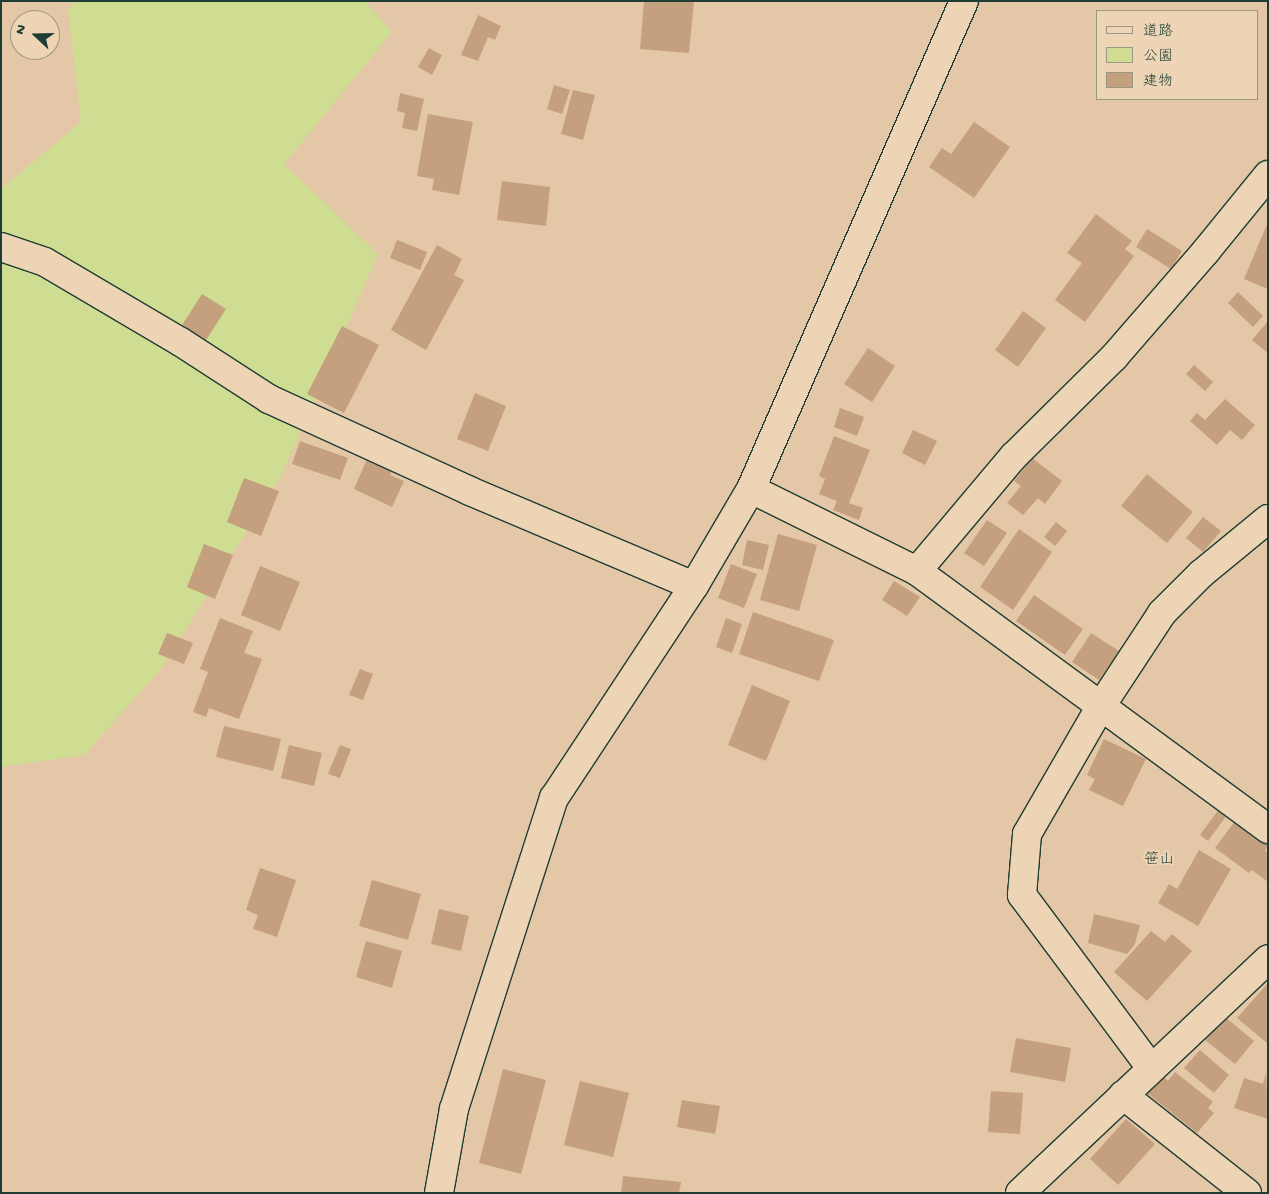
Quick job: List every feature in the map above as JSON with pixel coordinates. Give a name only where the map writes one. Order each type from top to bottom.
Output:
[{"type":"street","points":[[439,1193],[454,1109],[554,798],[694,586],[751,489],[964,1]]},
{"type":"street","points":[[917,571],[1014,456],[1114,358],[1268,175]]},
{"type":"street","points":[[1,247],[45,262],[181,342],[268,399],[470,492],[694,586]]},
{"type":"street","points":[[751,489],[917,571],[1268,829]]},
{"type":"street","points":[[1151,1068],[1022,895],[1027,834],[1101,706],[1162,613],[1201,574],[1268,519]]},
{"type":"street","points":[[1020,1193],[1268,959]]},
{"type":"street","points":[[1123,1095],[1247,1193]]},
{"type":"green space","points":[[76,1],[365,1],[392,32],[284,164],[378,254],[282,474],[161,669],[84,755],[1,767],[1,189],[81,122],[68,9]]},
{"type":"building","points":[[644,1],[694,1],[689,53],[640,49]]},
{"type":"building","points":[[478,15],[501,26],[495,40],[488,37],[478,61],[461,55]]},
{"type":"building","points":[[429,48],[442,55],[432,75],[418,67]]},
{"type":"building","points":[[554,85],[570,90],[562,114],[547,109]]},
{"type":"building","points":[[573,90],[595,95],[583,140],[561,134]]},
{"type":"building","points":[[400,93],[424,99],[417,131],[402,128],[405,113],[397,111]]},
{"type":"building","points":[[428,114],[473,122],[459,195],[432,190],[434,179],[417,176]]},
{"type":"building","points":[[974,122],[1010,147],[974,198],[929,167],[942,148],[951,154]]},
{"type":"building","points":[[502,181],[550,187],[546,226],[497,220]]},
{"type":"building","points":[[1096,214],[1132,241],[1125,249],[1134,256],[1085,322],[1055,300],[1082,263],[1067,253]]},
{"type":"building","points":[[1268,222],[1268,289],[1244,279]]},
{"type":"building","points":[[1147,229],[1182,251],[1171,269],[1136,247]]},
{"type":"building","points":[[397,240],[427,252],[420,270],[390,258]]},
{"type":"building","points":[[437,245],[462,259],[454,275],[464,280],[426,350],[391,330]]},
{"type":"building","points":[[1238,292],[1263,316],[1253,327],[1228,303]]},
{"type":"building","points":[[202,294],[226,309],[206,340],[182,325]]},
{"type":"building","points":[[1023,311],[1046,328],[1018,367],[995,350]]},
{"type":"building","points":[[1268,321],[1268,353],[1252,340]]},
{"type":"building","points":[[342,326],[379,345],[344,413],[307,394]]},
{"type":"building","points":[[868,348],[895,366],[872,402],[844,384]]},
{"type":"building","points":[[1194,365],[1213,382],[1205,391],[1186,374]]},
{"type":"building","points":[[475,393],[506,406],[488,451],[457,439]]},
{"type":"building","points":[[1225,399],[1255,425],[1242,440],[1230,430],[1217,445],[1190,421],[1197,413],[1205,420]]},
{"type":"building","points":[[840,408],[864,417],[857,436],[834,427]]},
{"type":"building","points":[[913,430],[937,441],[925,465],[902,453]]},
{"type":"building","points":[[834,436],[870,450],[849,503],[863,508],[859,520],[833,510],[837,501],[819,494],[825,479],[819,476]]},
{"type":"building","points":[[300,441],[348,458],[340,480],[292,464]]},
{"type":"building","points":[[371,450],[397,461],[390,475],[404,481],[392,507],[354,489]]},
{"type":"building","points":[[1032,458],[1062,481],[1045,504],[1038,498],[1023,515],[1007,503],[1021,486],[1014,481]]},
{"type":"building","points":[[1147,474],[1193,512],[1167,543],[1121,506]]},
{"type":"building","points":[[244,478],[279,491],[261,536],[227,522]]},
{"type":"building","points":[[1203,517],[1221,531],[1203,552],[1186,538]]},
{"type":"building","points":[[987,520],[1007,533],[984,566],[964,553]]},
{"type":"building","points":[[1056,522],[1067,531],[1055,546],[1044,537]]},
{"type":"building","points":[[1019,529],[1052,552],[1013,610],[980,587]]},
{"type":"building","points":[[778,534],[817,545],[799,611],[760,600]]},
{"type":"building","points":[[747,540],[769,545],[763,570],[742,565]]},
{"type":"building","points":[[204,544],[233,555],[215,599],[187,587]]},
{"type":"building","points":[[731,564],[757,574],[744,608],[718,598]]},
{"type":"building","points":[[260,566],[300,582],[280,631],[241,615]]},
{"type":"building","points":[[894,581],[920,597],[907,616],[882,600]]},
{"type":"building","points":[[1034,595],[1083,629],[1065,655],[1016,621]]},
{"type":"building","points":[[753,612],[834,640],[819,681],[739,654]]},
{"type":"building","points":[[220,618],[253,631],[244,653],[262,659],[239,719],[209,708],[206,717],[193,712],[208,672],[200,669]]},
{"type":"building","points":[[726,618],[742,624],[732,653],[716,647]]},
{"type":"building","points":[[167,633],[193,643],[184,664],[158,654]]},
{"type":"building","points":[[1091,633],[1119,651],[1099,680],[1072,662]]},
{"type":"building","points":[[360,669],[373,674],[363,700],[349,695]]},
{"type":"building","points":[[752,685],[790,701],[766,761],[728,745]]},
{"type":"building","points":[[224,726],[281,739],[273,771],[216,757]]},
{"type":"building","points":[[1104,739],[1146,759],[1123,806],[1089,790],[1095,779],[1087,775]]},
{"type":"building","points":[[289,745],[322,753],[314,786],[281,778]]},
{"type":"building","points":[[340,745],[351,749],[340,778],[328,774]]},
{"type":"building","points":[[1219,809],[1227,815],[1208,841],[1200,835]]},
{"type":"building","points":[[1235,821],[1268,845],[1265,851],[1268,853],[1268,882],[1252,870],[1249,873],[1215,848]]},
{"type":"building","points":[[1199,850],[1231,869],[1198,926],[1158,903],[1169,884],[1177,889]]},
{"type":"building","points":[[260,868],[296,880],[277,937],[253,929],[258,915],[246,910]]},
{"type":"building","points":[[372,880],[421,894],[408,940],[359,926]]},
{"type":"building","points":[[439,909],[469,916],[461,951],[431,944]]},
{"type":"building","points":[[1094,914],[1140,925],[1135,944],[1127,954],[1088,943]]},
{"type":"building","points":[[1151,931],[1165,942],[1172,934],[1192,951],[1147,1001],[1114,972]]},
{"type":"building","points":[[366,941],[402,951],[392,988],[356,977]]},
{"type":"building","points":[[1268,983],[1268,1044],[1237,1018]]},
{"type":"building","points":[[1224,1016],[1254,1041],[1235,1064],[1205,1040]]},
{"type":"building","points":[[1016,1038],[1071,1048],[1065,1082],[1010,1072]]},
{"type":"building","points":[[1200,1050],[1229,1075],[1214,1093],[1184,1068]]},
{"type":"building","points":[[503,1069],[546,1080],[521,1174],[479,1163]]},
{"type":"building","points":[[1175,1072],[1213,1102],[1208,1108],[1214,1113],[1197,1133],[1147,1093],[1162,1075],[1168,1081]]},
{"type":"building","points":[[1266,1072],[1268,1119],[1234,1108],[1244,1078],[1263,1084]]},
{"type":"building","points":[[580,1081],[629,1093],[613,1157],[564,1145]]},
{"type":"building","points":[[991,1091],[1023,1093],[1020,1134],[988,1132]]},
{"type":"building","points":[[682,1100],[720,1106],[715,1134],[677,1127]]},
{"type":"building","points":[[1126,1119],[1155,1144],[1118,1185],[1090,1159]]},
{"type":"building","points":[[623,1176],[681,1182],[679,1193],[621,1193]]},
{"type":"district","name":"笹山","points":[[1159,861]]}]
